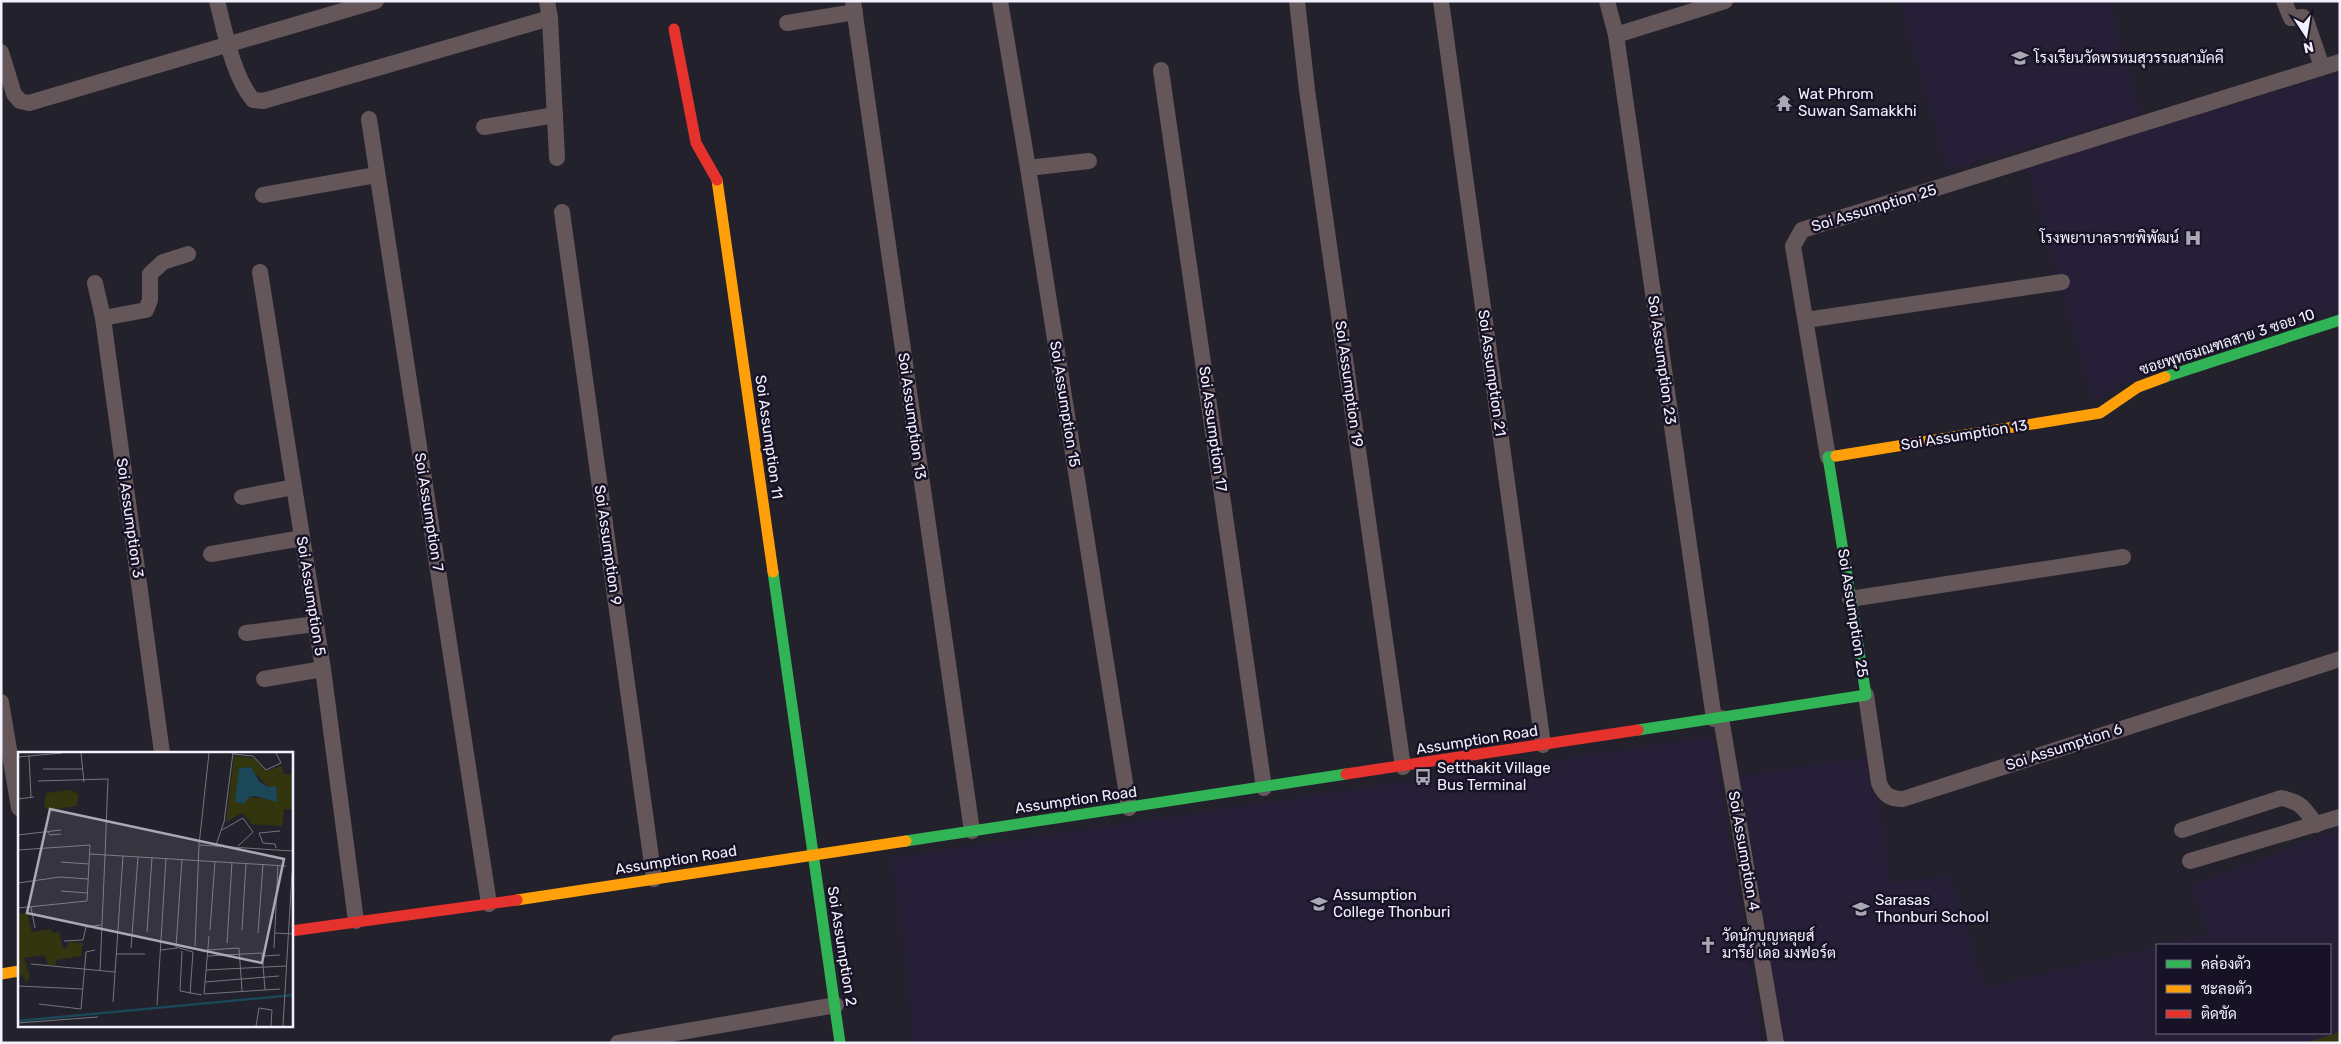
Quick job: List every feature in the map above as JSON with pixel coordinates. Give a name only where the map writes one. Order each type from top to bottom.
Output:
[{"type":"street","points":[[217,1],[228,44],[246,92],[253,100],[262,101],[550,18]]},
{"type":"street","points":[[1,52],[4,72],[14,94],[20,101],[29,103],[376,1]]},
{"type":"street","points":[[547,1],[550,18],[557,158]]},
{"type":"street","name":"Soi Assumption 15","points":[[1000,1],[1129,808]]},
{"type":"street","name":"Soi Assumption 19","points":[[1297,1],[1403,767]]},
{"type":"street","name":"Soi Assumption 21","points":[[1441,1],[1544,745]]},
{"type":"street","name":"Soi Assumption 23","points":[[1607,1],[1616,35],[1718,719]]},
{"type":"street","points":[[1616,35],[1725,1]]},
{"type":"street","points":[[2284,1],[2291,18],[2303,18],[2306,20],[2322,67]]},
{"type":"street","points":[[787,23],[854,7]]},
{"type":"street","name":"Soi Assumption 13","points":[[854,7],[972,831]]},
{"type":"street","name":"Soi Assumption 11","points":[[674,29],[696,143],[717,181],[813,855]]},
{"type":"street","name":"Soi Assumption 25","points":[[1866,696],[1793,246],[1802,230],[2340,62]]},
{"type":"street","name":"Soi Assumption 17","points":[[1162,70],[1264,788]]},
{"type":"street","points":[[484,127],[555,115]]},
{"type":"street","name":"Soi Assumption 7","points":[[368,119],[489,904]]},
{"type":"street","points":[[1028,168],[1089,161]]},
{"type":"street","points":[[263,195],[376,175]]},
{"type":"street","name":"Soi Assumption 9","points":[[562,212],[654,878]]},
{"type":"street","points":[[103,318],[146,310],[150,300],[150,274],[163,262],[188,254]]},
{"type":"street","name":"Soi Assumption 5","points":[[260,272],[323,669],[356,921]]},
{"type":"street","points":[[1806,320],[2062,282]]},
{"type":"street","name":"Soi Assumption 3","points":[[96,284],[103,318],[162,752]]},
{"type":"street","name":"ซอยพุทธมณฑลสาย 3 ซอย 10","points":[[2100,413],[2138,387],[2201,364],[2340,320]]},
{"type":"street","name":"Soi Assumption 13","points":[[1828,457],[2100,413]]},
{"type":"street","points":[[242,497],[294,487]]},
{"type":"street","points":[[211,554],[302,538]]},
{"type":"street","points":[[1850,599],[2123,557]]},
{"type":"street","points":[[246,633],[315,624]]},
{"type":"street","name":"Soi Assumption 6","points":[[1866,696],[1879,783],[1883,793],[1892,799],[1903,799],[2340,659]]},
{"type":"street","points":[[264,679],[323,669]]},
{"type":"street","name":"Assumption Road","points":[[292,931],[489,904],[1866,696]]},
{"type":"street","points":[[1,702],[18,802]]},
{"type":"street","name":"Soi Assumption 4","points":[[1718,719],[1776,1043]]},
{"type":"street","points":[[2182,830],[2281,798],[2294,801],[2305,808],[2316,826]]},
{"type":"street","points":[[2190,861],[2316,826],[2340,817]]},
{"type":"street","name":"Soi Assumption 2","points":[[813,855],[840,1043]]},
{"type":"street","points":[[1,974],[18,971]]},
{"type":"street","points":[[618,1043],[677,1038],[836,1005]]},
{"type":"shaded area","name":"โรงเรียนวัดพรหมสุวรรณสามัคคี","points":[[1899,1],[2110,1],[2141,114],[1947,170]]},
{"type":"shaded area","name":"โรงพยาบาลราชพิพัฒน์","points":[[2340,72],[2340,310],[2132,379],[2093,402],[2027,167]]},
{"type":"shaded area","name":"Assumption College Thonburi","points":[[1708,737],[1713,740],[1763,1043],[912,1043],[908,978],[891,858]]},
{"type":"shaded area","name":"Sarasas Thonburi School","points":[[1872,756],[1891,883],[1950,876],[1986,987],[2156,946],[2156,1034],[2331,1034],[2331,944],[2162,944],[2208,933],[2191,885],[2336,830],[2340,842],[2340,1043],[1784,1043],[1740,776]]},
{"type":"green space","points":[[2340,1032],[2340,1043],[2306,1043]]},
{"type":"traffic: fast","points":[[2165,377],[2340,320]]},
{"type":"traffic: fast","points":[[1638,730],[1866,695],[1828,457],[1836,456]]},
{"type":"traffic: fast","points":[[773,572],[840,1043]]},
{"type":"traffic: fast","points":[[906,841],[1346,774]]},
{"type":"traffic: slow","points":[[717,180],[773,572]]},
{"type":"traffic: slow","points":[[1836,456],[2100,413],[2138,387],[2165,377]]},
{"type":"traffic: slow","points":[[517,900],[906,841]]},
{"type":"traffic: slow","points":[[1,974],[18,971]]},
{"type":"traffic: jam","points":[[674,29],[696,143],[717,180]]},
{"type":"traffic: jam","points":[[1346,774],[1638,730]]},
{"type":"traffic: jam","points":[[292,931],[517,900]]},
{"type":"place","name":"โรงเรียนวัดพรหมสุวรรณสามัคคี","points":[[2020,58]]},
{"type":"place","name":"Wat Phrom Suwan Samakkhi","points":[[1784,103]]},
{"type":"place","name":"โรงพยาบาลราชพิพัฒน์","points":[[2193,238]]},
{"type":"place","name":"Setthakit Village Bus Terminal","points":[[1423,777]]},
{"type":"place","name":"Assumption College Thonburi","points":[[1319,904]]},
{"type":"place","name":"Sarasas Thonburi School","points":[[1861,909]]},
{"type":"place","name":"วัดนักบุญหลุยส์ มารีย์ เดอ มงฟอร์ต","points":[[1708,945]]}]
